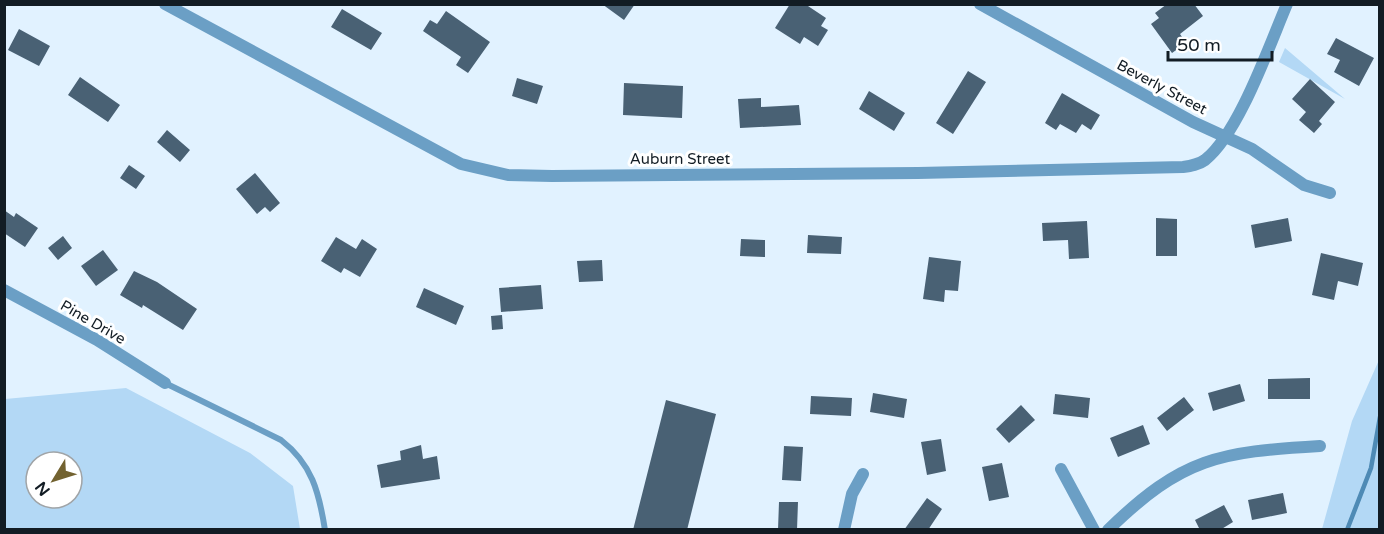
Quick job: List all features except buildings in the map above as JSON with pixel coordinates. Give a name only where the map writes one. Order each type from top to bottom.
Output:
[{"type":"street","name":"Auburn Street","points":[[165,4],[264,56],[437,153],[469,166],[508,175],[906,173],[1183,167],[1205,159],[1224,137],[1242,105],[1287,4]]},
{"type":"street","name":"Beverly Street","points":[[980,4],[1224,137],[1252,149],[1304,186],[1330,193]]},
{"type":"street","name":"Pine Drive","points":[[4,290],[97,340],[165,383]]},
{"type":"street","points":[[1108,530],[1152,490],[1200,463],[1252,450],[1320,446]]},
{"type":"street","points":[[1061,469],[1094,530]]},
{"type":"street","points":[[844,530],[852,494],[863,474]]},
{"type":"lane","points":[[165,383],[281,440],[294,450],[310,471],[317,487],[325,530]]},
{"type":"shaded area","points":[[1285,48],[1345,99],[1279,62]]},
{"type":"shaded area","points":[[1379,360],[1379,529],[1322,529],[1352,421]]},
{"type":"shaded area","points":[[126,388],[250,453],[293,486],[300,529],[5,529],[5,399]]},
{"type":"waterway","points":[[1347,530],[1371,468],[1380,417]]}]
